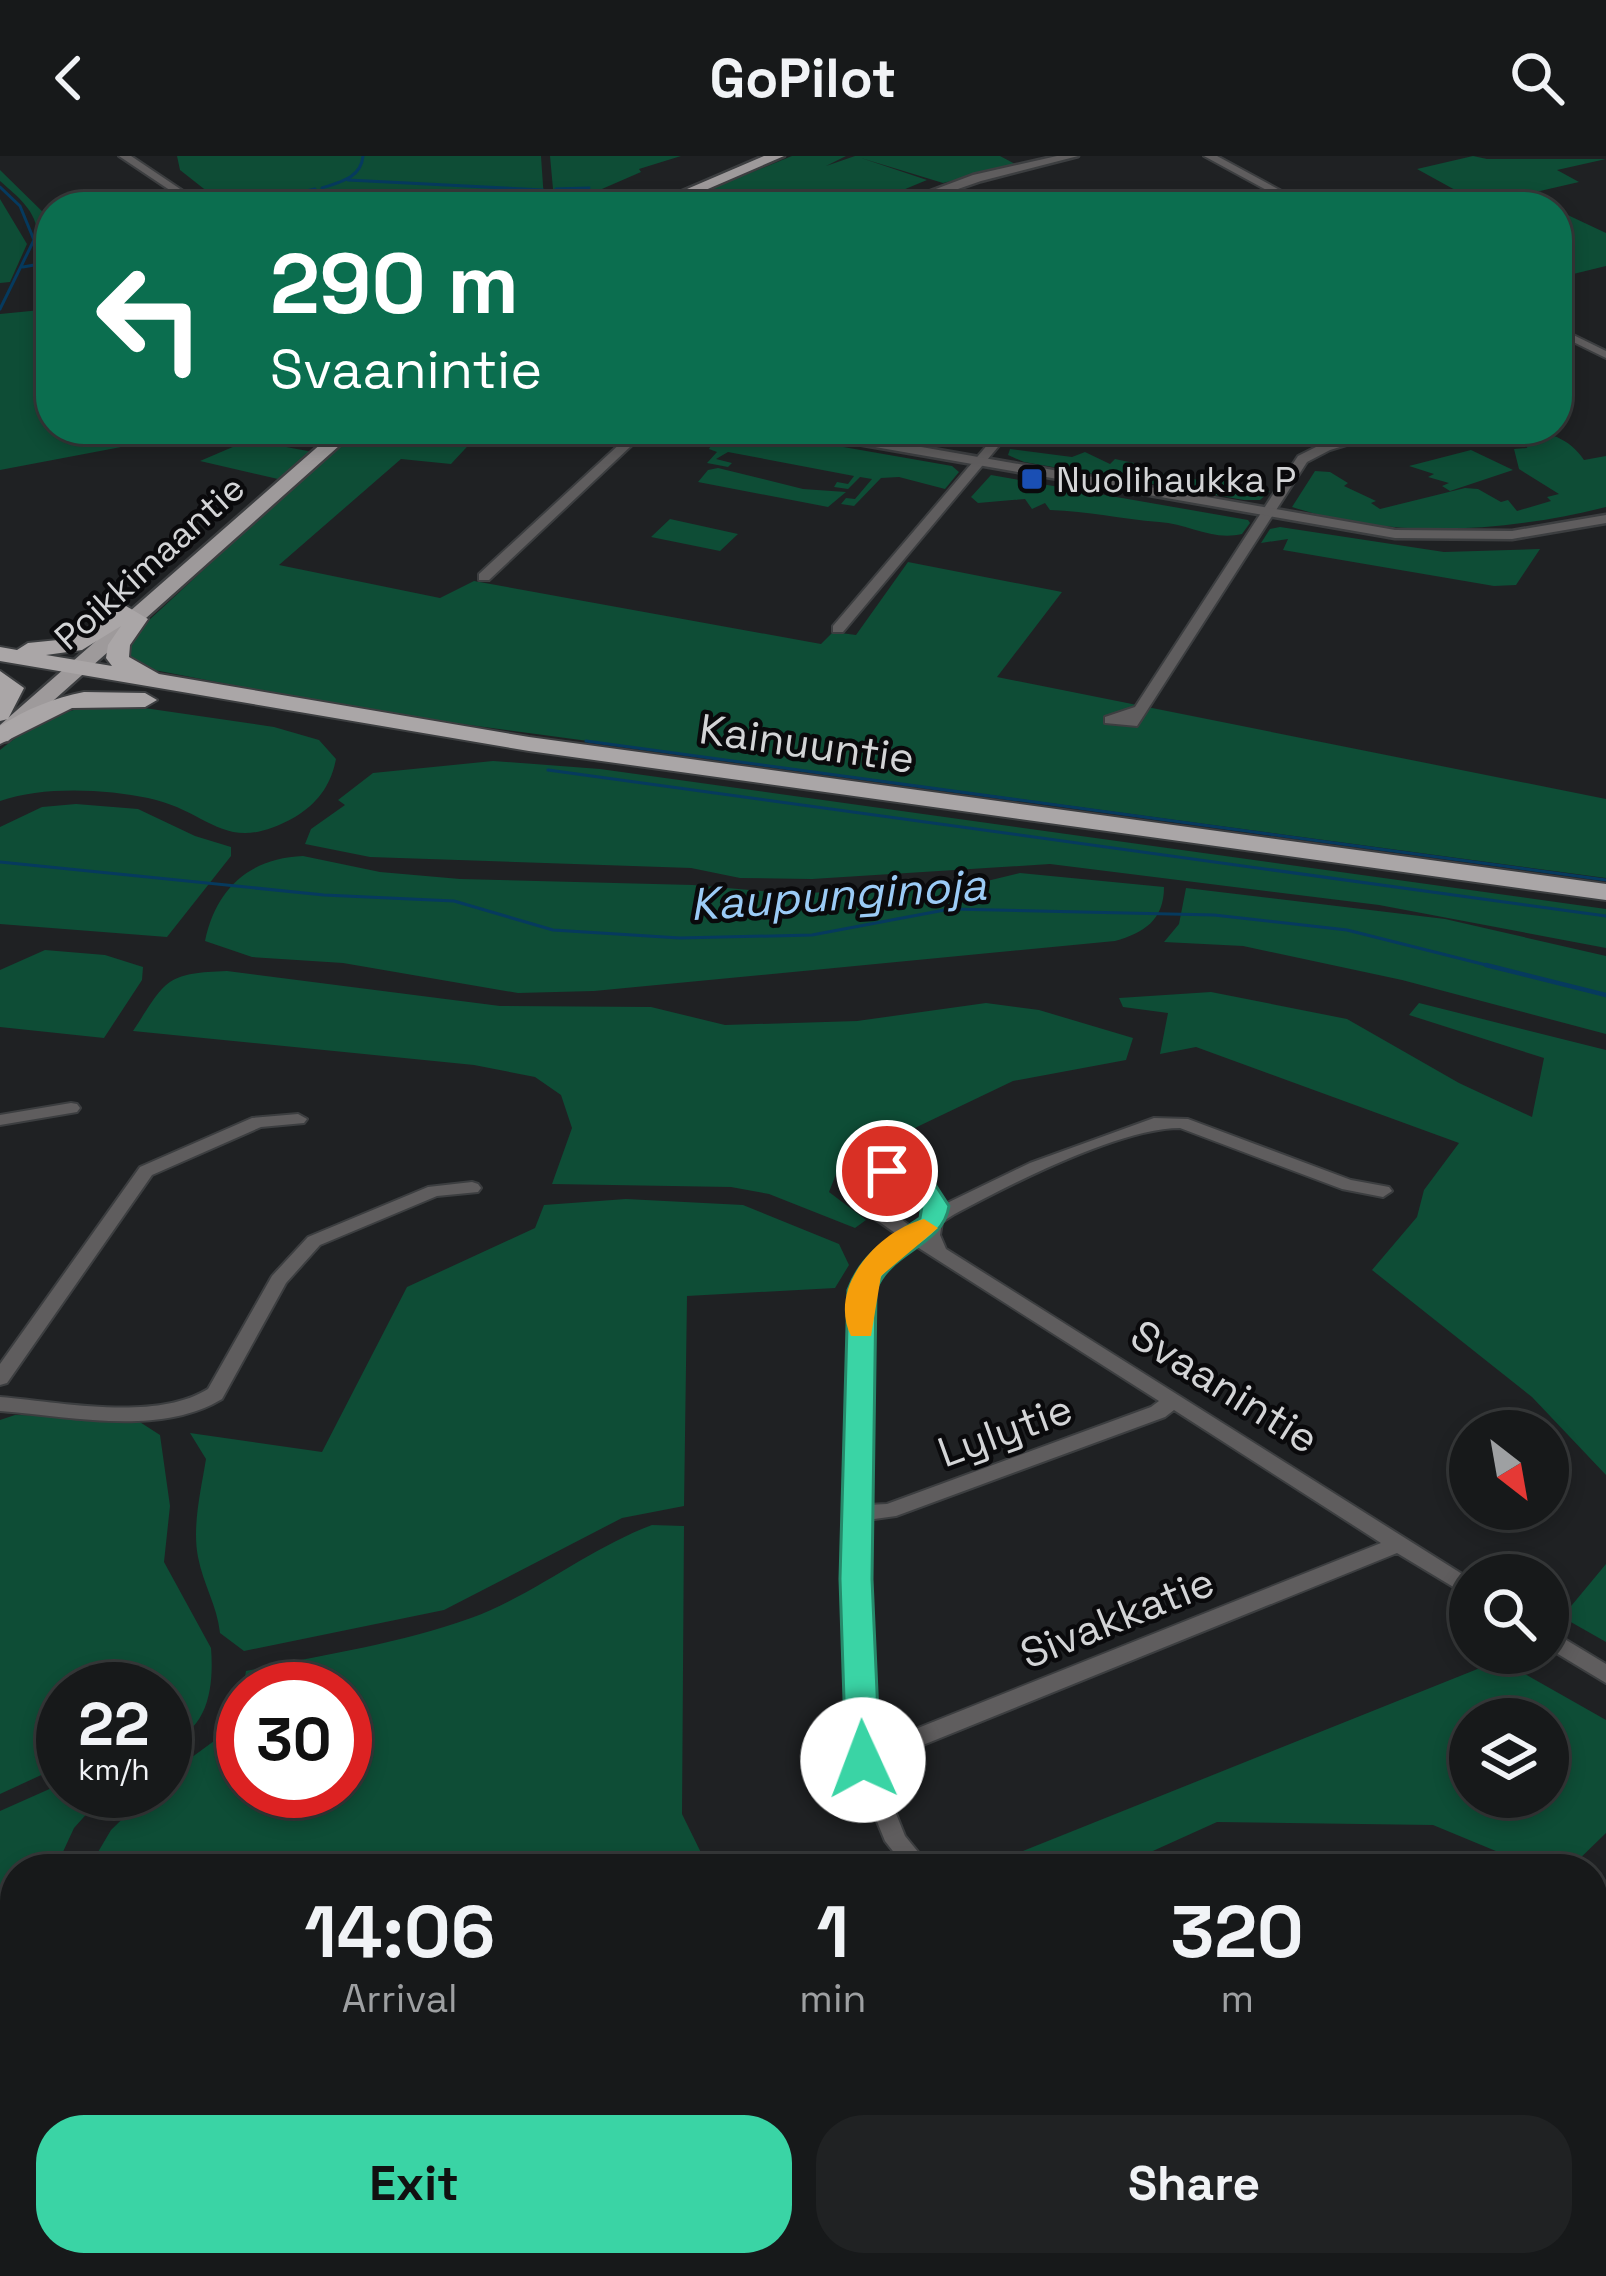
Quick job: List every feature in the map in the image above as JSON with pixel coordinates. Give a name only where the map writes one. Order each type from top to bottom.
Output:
[{"type":"highway","points":[[0,651],[74,645],[131,616]]},
{"type":"highway","points":[[131,616],[116,651],[127,668],[253,700]]},
{"type":"highway","name":"Kainuuntie","points":[[0,651],[63,673],[206,706],[1606,906]]},
{"type":"highway","name":"Kainuuntie","points":[[0,668],[63,673],[529,744],[1606,892]]},
{"type":"highway","points":[[0,678],[12,688],[0,717]]},
{"type":"highway","points":[[0,737],[50,705],[75,698],[101,695],[206,706]]},
{"type":"main road","points":[[689,192],[777,156]]},
{"type":"main road","name":"Poikkimaantie","points":[[0,717],[63,673],[332,444]]},
{"type":"main road","name":"Poikkimaantie","points":[[0,737],[63,673]]},
{"type":"street","points":[[124,156],[179,192]]},
{"type":"street","points":[[937,192],[1072,156]]},
{"type":"street","points":[[1209,156],[1277,192]]},
{"type":"street","points":[[1572,338],[1606,355]]},
{"type":"street","points":[[484,578],[627,444]]},
{"type":"street","points":[[879,444],[1269,514],[1429,537],[1532,533],[1606,519]]},
{"type":"street","points":[[838,628],[995,444]]},
{"type":"street","points":[[1140,710],[1302,459],[1338,444]]},
{"type":"street","points":[[0,1120],[71,1108]]},
{"type":"street","points":[[0,1378],[146,1172],[266,1119],[298,1119]]},
{"type":"street","points":[[908,1854],[896,1841],[863,1760],[857,1513],[862,1290],[868,1273],[885,1254],[1008,1177],[1168,1121],[1348,1185],[1383,1191]]},
{"type":"street","name":"Svaanintie","points":[[938,1250],[931,1235],[932,1196],[909,1177],[887,1171],[864,1177],[857,1188],[862,1201],[914,1235],[1173,1401],[1449,1575]]},
{"type":"street","points":[[0,1404],[172,1412],[202,1405],[215,1394],[279,1280],[314,1241],[434,1191],[472,1187]]},
{"type":"street","name":"Lylytie","points":[[857,1513],[889,1511],[1158,1412],[1173,1401]]},
{"type":"street","name":"Sivakkatie","points":[[863,1760],[1399,1544]]},
{"type":"street","points":[[1569,1651],[1606,1675]]},
{"type":"green space","points":[[177,156],[541,156],[543,192],[208,192],[180,170]]},
{"type":"green space","points":[[550,156],[681,156],[639,169],[641,172],[595,192],[553,189]]},
{"type":"green space","points":[[792,156],[846,156],[826,166],[855,156],[1000,156],[1017,165],[943,183],[861,158],[927,180],[898,192],[703,192]]},
{"type":"green space","points":[[1473,156],[1606,159],[1557,170],[1579,182],[1536,192],[1459,192],[1417,169]]},
{"type":"green space","points":[[0,170],[36,205],[36,226],[20,200],[0,181]]},
{"type":"green space","points":[[0,199],[27,244],[10,282],[0,283]]},
{"type":"green space","points":[[1572,217],[1606,233],[1606,266],[1572,274]]},
{"type":"green space","points":[[36,310],[36,444],[137,444],[0,470],[0,314]]},
{"type":"green space","points":[[240,444],[313,452],[278,479],[200,461]]},
{"type":"green space","points":[[344,444],[470,444],[451,464],[401,459],[279,565],[440,598],[474,581],[821,644],[833,632],[856,635],[908,562],[1062,592],[997,677],[1606,799],[1606,878],[373,712],[133,666],[124,649],[131,636]]},
{"type":"green space","points":[[712,444],[826,444],[952,466],[959,472],[945,489],[899,477],[881,478],[854,506],[841,504],[846,498],[855,499],[872,479],[860,477],[848,489],[834,487],[837,482],[848,484],[854,476],[728,452],[716,459],[732,463],[728,467],[707,463],[717,452],[709,449]]},
{"type":"green space","points":[[1528,444],[1569,444],[1584,460],[1606,456],[1606,507],[1529,522],[1449,529],[1369,524],[1292,507],[1315,471],[1330,472],[1348,483],[1344,486],[1376,501],[1371,503],[1380,509],[1465,488],[1478,489],[1501,502],[1508,500],[1517,511],[1559,494],[1519,469],[1514,449]]},
{"type":"green space","points":[[1010,449],[1072,457],[1085,452],[1110,464],[1115,459],[1134,463],[1132,468],[1210,482],[1215,478],[1270,491],[1260,500],[1244,500],[1024,462],[1008,455]]},
{"type":"green space","points":[[1471,450],[1513,470],[1450,491],[1442,486],[1449,483],[1409,466]]},
{"type":"green space","points":[[718,468],[803,489],[846,492],[828,507],[698,482],[708,470]]},
{"type":"green space","points":[[991,475],[1250,523],[1242,534],[1221,535],[1170,523],[1050,510],[1045,503],[1032,509],[1025,499],[978,503],[971,497]]},
{"type":"green space","points":[[670,519],[738,534],[720,551],[651,537]]},
{"type":"green space","points":[[1270,529],[1444,552],[1540,549],[1516,585],[1494,586],[1283,550],[1288,539],[1261,543]]},
{"type":"green space","points":[[110,703],[274,727],[319,740],[336,759],[334,768],[327,785],[303,812],[251,833],[218,827],[169,804],[113,793],[54,791],[0,801],[0,750],[51,718]]},
{"type":"green space","points":[[493,761],[600,769],[1606,909],[1606,948],[1379,905],[1050,864],[812,879],[740,878],[691,868],[370,857],[305,844],[311,829],[345,805],[338,800],[373,773]]},
{"type":"green space","points":[[76,804],[138,809],[231,847],[231,856],[167,937],[0,924],[0,827],[42,807]]},
{"type":"green space","points":[[303,856],[380,872],[460,879],[693,885],[795,894],[987,881],[1020,873],[1164,887],[1160,908],[1150,923],[1115,941],[594,991],[518,993],[343,963],[252,957],[205,941],[218,906],[238,879],[267,863]]},
{"type":"green space","points":[[1186,888],[1445,919],[1606,956],[1606,1034],[1402,980],[1243,946],[1164,942],[1179,924]]},
{"type":"green space","points":[[45,950],[105,955],[143,967],[142,980],[104,1038],[0,1027],[0,970]]},
{"type":"green space","points":[[227,971],[500,1006],[651,1007],[725,1025],[857,1021],[986,1003],[1039,1010],[1133,1038],[1126,1060],[1013,1081],[873,1148],[836,1174],[829,1192],[866,1220],[855,1228],[769,1194],[731,1187],[552,1184],[572,1128],[561,1095],[535,1077],[474,1065],[133,1031],[169,983],[190,974]]},
{"type":"green space","points":[[1211,992],[1347,1019],[1459,1083],[1532,1117],[1544,1058],[1409,1015],[1419,1003],[1606,1050],[1606,1475],[1569,1436],[1569,1410],[1544,1410],[1372,1270],[1417,1217],[1424,1190],[1459,1143],[1196,1047],[1160,1054],[1168,1013],[1123,1007],[1119,998]]},
{"type":"green space","points":[[626,1199],[743,1205],[839,1244],[849,1265],[835,1288],[687,1296],[684,1506],[622,1518],[444,1610],[244,1651],[220,1633],[196,1545],[206,1459],[190,1433],[322,1452],[407,1287],[535,1228],[544,1205]]},
{"type":"green space","points":[[15,1415],[132,1417],[160,1435],[170,1506],[164,1562],[211,1648],[211,1677],[206,1706],[192,1728],[192,1662],[36,1662],[36,1777],[0,1794],[0,1420]]},
{"type":"green space","points":[[652,1525],[684,1526],[682,1814],[702,1854],[97,1854],[123,1818],[192,1818],[192,1757],[216,1740],[216,1818],[372,1818],[372,1662],[290,1662],[444,1627],[518,1597]]},
{"type":"green space","points":[[1606,1564],[1606,1642],[1569,1621],[1569,1609]]},
{"type":"green space","points":[[1465,1674],[1525,1674],[1567,1698],[1449,1698],[1449,1818],[1569,1818],[1569,1699],[1606,1720],[1606,1833],[1584,1854],[1503,1854],[1433,1825],[1217,1822],[1146,1854],[1015,1854]]},
{"type":"green space","points":[[36,1795],[36,1818],[83,1818],[62,1854],[0,1854],[0,1811]]},
{"type":"waterway","points":[[322,188],[354,174],[363,156]]},
{"type":"waterway","points":[[348,180],[543,190]]},
{"type":"waterway","name":"Kaupunginoja","points":[[0,187],[20,206],[34,240],[0,309]]},
{"type":"waterway","points":[[556,189],[589,188]]},
{"type":"waterway","points":[[301,192],[315,189]]},
{"type":"waterway","points":[[23,267],[36,265]]},
{"type":"waterway","points":[[586,741],[1606,880]]},
{"type":"waterway","points":[[548,770],[1606,916]]},
{"type":"waterway","name":"Kaupunginoja","points":[[0,862],[324,895],[454,901],[553,930],[680,938],[812,935],[950,909],[1214,915],[1347,930],[1498,968]]},
{"type":"waterway","name":"Kaupunginoja","points":[[1486,965],[1498,968]]},
{"type":"waterway","name":"Kaupunginoja","points":[[1498,968],[1606,995]]},
{"type":"slow traffic","points":[[861,1329],[862,1290],[868,1273],[885,1254],[924,1228]]},
{"type":"place","name":"Nuolihaukka P","points":[[1032,479]]},
{"type":"route","points":[[863,1760],[856,1579],[862,1290],[868,1273],[885,1254],[933,1222],[935,1206],[923,1186],[887,1171]]}]
